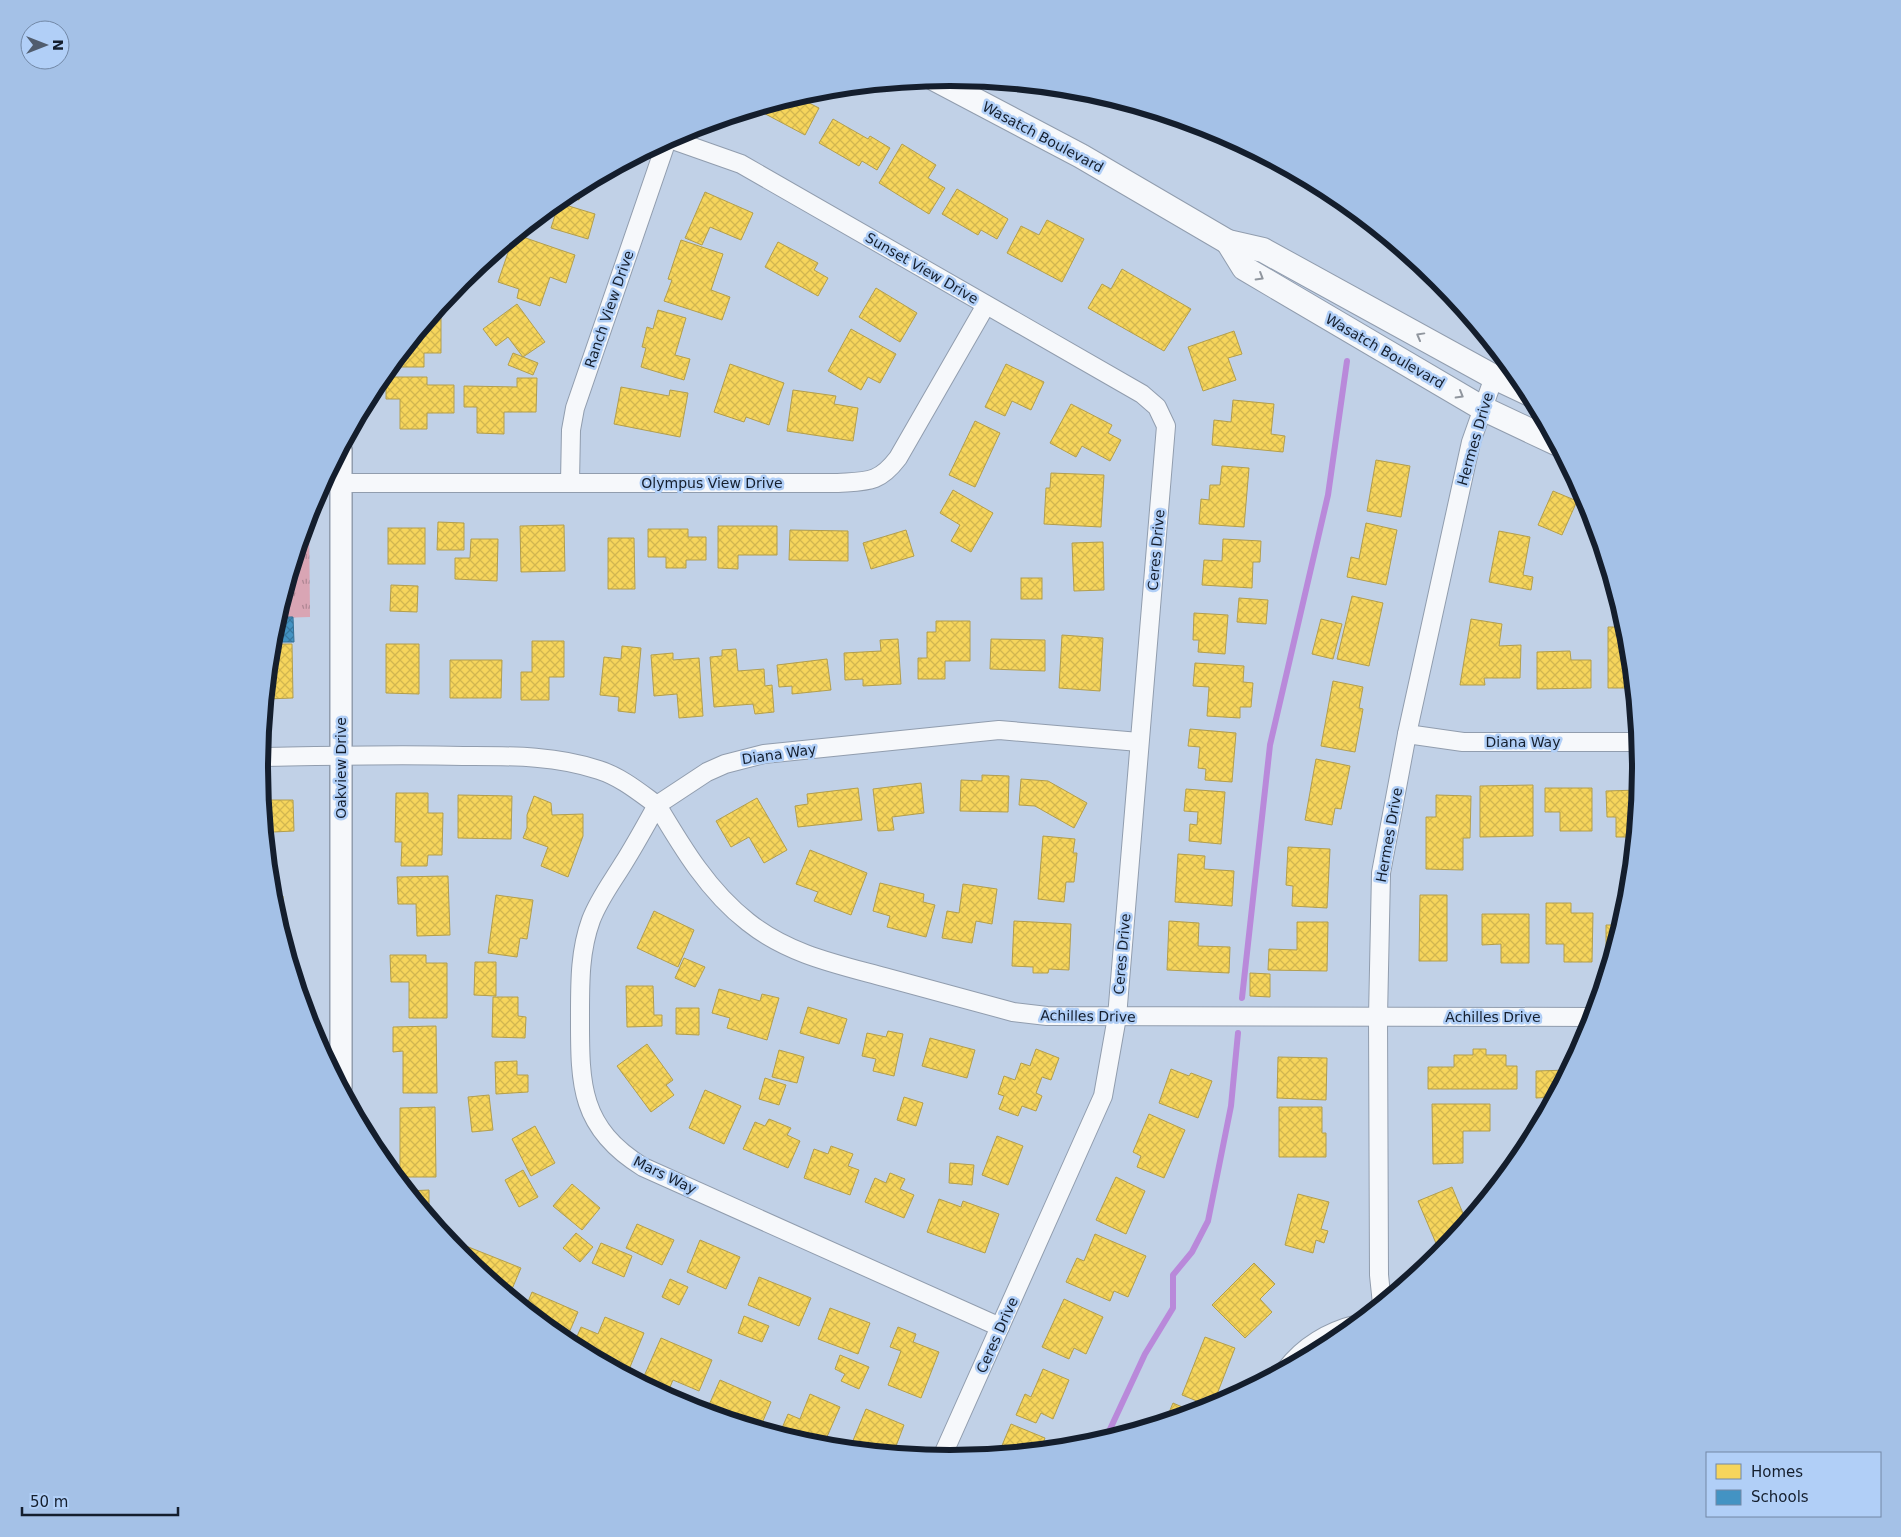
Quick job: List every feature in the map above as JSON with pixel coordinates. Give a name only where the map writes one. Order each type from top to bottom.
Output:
[{"type":"main road","name":"Wasatch Boulevard","points":[[948,86],[1081,156],[1228,242],[1264,250],[1517,388]]},
{"type":"main road","name":"Wasatch Boulevard","points":[[1228,242],[1244,268],[1482,408],[1547,439]]},
{"type":"street","name":"Sunset View Drive","points":[[679,143],[741,164],[1142,394],[1163,415]]},
{"type":"street","name":"Ranch View Drive","points":[[570,482],[571,430],[575,408],[665,149]]},
{"type":"street","name":"Olympus View Drive","points":[[341,483],[838,483],[868,480],[882,476],[898,458],[986,305]]},
{"type":"street","name":"Hermes Drive","points":[[1381,1297],[1379,1275],[1378,1017],[1381,873],[1407,734],[1472,442],[1494,377]]},
{"type":"street","name":"Ceres Drive","points":[[945,1451],[1103,1096],[1117,1017],[1166,438],[1163,415]]},
{"type":"street","name":"Oakview Drive","points":[[341,463],[341,1074]]},
{"type":"street","name":"Diana Way","points":[[658,805],[707,772],[738,760],[764,754],[991,730],[1139,742]]},
{"type":"street","name":"Diana Way","points":[[1407,734],[1464,742],[1632,742]]},
{"type":"street","points":[[269,757],[341,755],[535,757],[563,761],[616,777],[658,805]]},
{"type":"street","name":"Achilles Drive","points":[[658,805],[687,855],[721,897],[754,927],[793,950],[1013,1012],[1036,1016],[1117,1017],[1586,1017]]},
{"type":"street","name":"Mars Way","points":[[658,805],[595,909],[584,942],[580,962],[580,1069],[588,1106],[604,1134],[614,1147],[643,1167],[1000,1327]]},
{"type":"street","points":[[1300,1354],[1318,1340],[1332,1334]]},
{"type":"green space","points":[[309,535],[310,617],[285,618],[291,592]]},
{"type":"building: Homes","points":[[806,102],[819,108],[805,135],[763,112]]},
{"type":"building: Homes","points":[[833,119],[868,139],[870,136],[890,148],[877,170],[862,161],[859,166],[819,143]]},
{"type":"building: Homes","points":[[902,144],[936,165],[928,178],[945,188],[929,214],[879,183]]},
{"type":"building: Homes","points":[[957,189],[1008,219],[997,239],[981,230],[978,235],[942,214]]},
{"type":"building: Homes","points":[[705,192],[753,213],[741,240],[710,227],[702,245],[685,238]]},
{"type":"building: Homes","points":[[565,205],[595,214],[588,239],[551,228],[556,212]]},
{"type":"building: Homes","points":[[1047,220],[1084,239],[1062,282],[1007,253],[1021,226],[1039,235]]},
{"type":"building: Homes","points":[[523,237],[575,255],[566,283],[550,277],[540,306],[517,298],[519,289],[498,282],[509,249]]},
{"type":"building: Homes","points":[[681,240],[723,254],[711,290],[730,297],[722,320],[664,301],[672,280],[668,279]]},
{"type":"building: Homes","points":[[778,242],[818,263],[814,270],[828,278],[818,296],[765,267]]},
{"type":"building: Homes","points":[[1122,269],[1191,309],[1164,351],[1088,308],[1102,284],[1111,289]]},
{"type":"building: Homes","points":[[876,288],[917,313],[900,342],[859,317]]},
{"type":"building: Homes","points":[[517,304],[545,342],[523,357],[508,337],[496,346],[483,329]]},
{"type":"building: Homes","points":[[658,310],[686,318],[675,355],[690,359],[684,380],[641,367],[646,348],[642,347],[647,327],[653,329]]},
{"type":"building: Homes","points":[[441,316],[441,353],[424,353],[424,367],[399,367]]},
{"type":"building: Homes","points":[[851,329],[896,354],[880,383],[868,377],[861,390],[828,371]]},
{"type":"building: Homes","points":[[1234,331],[1242,354],[1228,358],[1236,380],[1203,391],[1188,347]]},
{"type":"building: Homes","points":[[513,353],[538,363],[533,375],[508,365]]},
{"type":"building: Homes","points":[[730,364],[784,383],[769,425],[746,417],[744,422],[714,412]]},
{"type":"building: Homes","points":[[1006,364],[1044,382],[1031,410],[1012,401],[1005,416],[985,407]]},
{"type":"building: Homes","points":[[392,377],[427,377],[427,385],[454,385],[454,413],[427,413],[427,429],[400,429],[400,399],[386,399],[386,385]]},
{"type":"building: Homes","points":[[517,378],[537,378],[536,412],[504,412],[504,434],[477,433],[477,407],[464,407],[464,386],[517,387]]},
{"type":"building: Homes","points":[[621,387],[669,396],[670,390],[688,393],[680,437],[614,424]]},
{"type":"building: Homes","points":[[793,390],[836,396],[834,404],[858,408],[853,441],[787,431]]},
{"type":"building: Homes","points":[[1233,400],[1274,404],[1271,434],[1285,436],[1283,452],[1212,445],[1214,420],[1231,422]]},
{"type":"building: Homes","points":[[1071,404],[1112,425],[1108,433],[1121,440],[1110,461],[1082,446],[1076,457],[1050,443]]},
{"type":"building: Homes","points":[[975,421],[1000,433],[975,487],[949,475]]},
{"type":"building: Homes","points":[[1376,460],[1410,466],[1401,517],[1367,511]]},
{"type":"building: Homes","points":[[1222,466],[1249,468],[1244,527],[1199,524],[1201,499],[1209,500],[1210,485],[1220,485]]},
{"type":"building: Homes","points":[[1051,473],[1104,475],[1101,527],[1044,524],[1046,488],[1050,488]]},
{"type":"building: Homes","points":[[953,490],[993,513],[971,552],[951,541],[960,525],[940,513]]},
{"type":"building: Homes","points":[[1553,491],[1577,501],[1562,535],[1538,525]]},
{"type":"building: Homes","points":[[438,522],[464,523],[464,550],[437,550]]},
{"type":"building: Homes","points":[[1366,523],[1397,530],[1386,585],[1347,577],[1351,557],[1359,559]]},
{"type":"building: Homes","points":[[564,525],[565,571],[521,572],[520,526]]},
{"type":"building: Homes","points":[[718,526],[777,526],[777,555],[738,555],[738,569],[718,568]]},
{"type":"building: Homes","points":[[388,528],[425,528],[425,564],[388,564]]},
{"type":"building: Homes","points":[[648,529],[688,529],[688,537],[706,537],[706,560],[686,560],[686,568],[666,568],[666,557],[648,557]]},
{"type":"building: Homes","points":[[790,530],[848,531],[848,561],[789,560]]},
{"type":"building: Homes","points":[[906,530],[914,556],[871,569],[863,543]]},
{"type":"building: Homes","points":[[1499,531],[1530,537],[1523,575],[1533,577],[1531,590],[1489,582]]},
{"type":"building: Homes","points":[[608,538],[634,538],[635,589],[608,589]]},
{"type":"building: Homes","points":[[471,539],[498,539],[497,581],[455,579],[455,558],[470,558]]},
{"type":"building: Homes","points":[[1223,539],[1261,541],[1260,562],[1253,562],[1252,588],[1202,585],[1204,560],[1222,561]]},
{"type":"building: Homes","points":[[1103,542],[1104,590],[1074,591],[1072,543]]},
{"type":"building: Homes","points":[[1021,578],[1042,578],[1042,599],[1021,599]]},
{"type":"building: Homes","points":[[391,585],[418,586],[417,612],[390,611]]},
{"type":"building: Homes","points":[[1352,596],[1383,603],[1369,666],[1337,659]]},
{"type":"building: Homes","points":[[1239,598],[1268,600],[1266,624],[1237,622]]},
{"type":"building: Homes","points":[[1194,613],[1228,615],[1225,654],[1198,652],[1199,640],[1193,640]]},
{"type":"building: Homes","points":[[1321,619],[1342,624],[1333,659],[1312,654]]},
{"type":"building: Homes","points":[[1471,619],[1502,624],[1499,646],[1521,645],[1520,678],[1484,678],[1485,685],[1460,685]]},
{"type":"building: Homes","points":[[936,621],[970,621],[970,661],[945,661],[945,679],[918,679],[918,658],[927,658],[927,632],[936,632]]},
{"type":"building: Homes","points":[[1608,627],[1618,627],[1627,688],[1608,688]]},
{"type":"building: Homes","points":[[1062,635],[1103,638],[1100,691],[1059,688]]},
{"type":"building: Homes","points":[[898,639],[901,684],[863,686],[863,679],[845,680],[844,653],[881,651],[880,640]]},
{"type":"building: Homes","points":[[991,639],[1045,640],[1045,671],[990,669]]},
{"type":"building: Homes","points":[[532,641],[564,641],[564,677],[549,677],[549,700],[521,700],[521,672],[532,672]]},
{"type":"building: Homes","points":[[280,644],[292,644],[293,698],[272,699]]},
{"type":"building: Homes","points":[[386,644],[419,644],[419,694],[386,693]]},
{"type":"building: Homes","points":[[622,646],[641,648],[635,713],[618,711],[619,697],[600,695],[604,657],[621,659]]},
{"type":"building: Homes","points":[[736,649],[738,671],[764,669],[765,686],[772,685],[774,712],[755,714],[753,704],[714,707],[710,657],[722,656],[722,650]]},
{"type":"building: Homes","points":[[1570,651],[1571,660],[1591,660],[1591,688],[1537,689],[1537,652]]},
{"type":"building: Homes","points":[[673,653],[673,660],[699,658],[703,716],[679,718],[677,694],[654,696],[651,655]]},
{"type":"building: Homes","points":[[827,659],[831,690],[792,694],[792,686],[779,687],[777,665]]},
{"type":"building: Homes","points":[[450,660],[502,660],[501,698],[450,698]]},
{"type":"building: Homes","points":[[1195,663],[1244,666],[1243,682],[1253,683],[1251,707],[1240,707],[1240,718],[1207,716],[1209,687],[1193,686]]},
{"type":"building: Homes","points":[[1333,681],[1363,687],[1359,708],[1363,709],[1355,752],[1321,746]]},
{"type":"building: Homes","points":[[1190,729],[1236,733],[1232,782],[1205,780],[1206,769],[1198,768],[1200,747],[1188,746]]},
{"type":"building: Homes","points":[[1316,759],[1350,766],[1341,809],[1335,808],[1332,825],[1305,820]]},
{"type":"building: Homes","points":[[982,775],[1009,776],[1008,812],[960,811],[961,780],[982,781]]},
{"type":"building: Homes","points":[[1021,779],[1048,781],[1087,803],[1074,828],[1035,806],[1019,805]]},
{"type":"building: Homes","points":[[921,783],[924,813],[892,817],[894,830],[878,831],[873,789]]},
{"type":"building: Homes","points":[[1533,785],[1533,836],[1480,837],[1480,786]]},
{"type":"building: Homes","points":[[858,788],[862,820],[798,827],[795,806],[808,804],[807,794]]},
{"type":"building: Homes","points":[[1545,788],[1592,788],[1592,831],[1560,831],[1560,812],[1545,812]]},
{"type":"building: Homes","points":[[1186,789],[1225,792],[1221,844],[1189,841],[1190,824],[1197,825],[1198,812],[1184,811]]},
{"type":"building: Homes","points":[[1632,790],[1629,837],[1616,837],[1616,817],[1607,817],[1606,791]]},
{"type":"building: Homes","points":[[396,793],[428,793],[428,813],[443,813],[442,855],[428,855],[427,866],[401,866],[402,842],[395,842]]},
{"type":"building: Homes","points":[[458,795],[512,796],[511,839],[458,838]]},
{"type":"building: Homes","points":[[1436,795],[1471,796],[1470,838],[1463,838],[1463,870],[1426,869],[1426,817],[1436,817]]},
{"type":"building: Homes","points":[[534,796],[551,803],[552,815],[583,814],[583,836],[568,877],[541,866],[548,847],[523,838],[527,828],[527,815]]},
{"type":"building: Homes","points":[[757,798],[787,850],[764,863],[749,837],[731,847],[716,821]]},
{"type":"building: Homes","points":[[269,800],[293,800],[294,831],[273,832],[273,840]]},
{"type":"building: Homes","points":[[1043,836],[1075,839],[1073,853],[1077,853],[1074,882],[1066,882],[1064,902],[1038,899]]},
{"type":"building: Homes","points":[[1288,847],[1330,849],[1327,908],[1292,906],[1293,886],[1286,885]]},
{"type":"building: Homes","points":[[810,850],[867,873],[851,915],[814,901],[818,892],[796,884]]},
{"type":"building: Homes","points":[[1178,854],[1205,856],[1204,869],[1234,871],[1232,906],[1175,902]]},
{"type":"building: Homes","points":[[448,876],[450,935],[417,936],[416,904],[398,904],[397,877]]},
{"type":"building: Homes","points":[[880,883],[924,894],[923,902],[935,905],[926,937],[887,927],[890,916],[873,911]]},
{"type":"building: Homes","points":[[963,884],[997,889],[992,924],[976,921],[972,943],[942,938],[947,911],[959,913]]},
{"type":"building: Homes","points":[[496,895],[533,900],[527,939],[520,938],[517,957],[488,953]]},
{"type":"building: Homes","points":[[1420,895],[1447,895],[1447,961],[1419,961]]},
{"type":"building: Homes","points":[[280,896],[283,896],[283,911]]},
{"type":"building: Homes","points":[[1546,903],[1571,903],[1571,913],[1593,913],[1592,962],[1564,962],[1564,944],[1546,944]]},
{"type":"building: Homes","points":[[654,911],[694,930],[678,967],[637,948]]},
{"type":"building: Homes","points":[[1482,914],[1529,914],[1529,963],[1501,963],[1501,944],[1482,945]]},
{"type":"building: Homes","points":[[1014,921],[1071,924],[1069,970],[1049,969],[1048,973],[1033,973],[1033,967],[1012,966]]},
{"type":"building: Homes","points":[[1169,921],[1199,923],[1198,946],[1230,947],[1229,973],[1167,970]]},
{"type":"building: Homes","points":[[1297,922],[1328,922],[1327,971],[1268,970],[1269,949],[1297,950]]},
{"type":"building: Homes","points":[[1606,925],[1615,925],[1606,958]]},
{"type":"building: Homes","points":[[390,955],[426,955],[426,963],[447,963],[447,1018],[409,1018],[409,982],[391,982]]},
{"type":"building: Homes","points":[[684,958],[705,967],[695,987],[675,978]]},
{"type":"building: Homes","points":[[475,962],[496,962],[496,996],[474,995]]},
{"type":"building: Homes","points":[[1250,973],[1270,974],[1270,997],[1250,996]]},
{"type":"building: Homes","points":[[626,986],[653,986],[654,1015],[662,1015],[662,1026],[627,1027]]},
{"type":"building: Homes","points":[[719,989],[760,1001],[762,994],[779,998],[767,1040],[727,1028],[730,1018],[712,1013]]},
{"type":"building: Homes","points":[[493,997],[518,997],[518,1016],[526,1017],[525,1038],[492,1037]]},
{"type":"building: Homes","points":[[808,1007],[847,1019],[839,1044],[800,1033]]},
{"type":"building: Homes","points":[[676,1008],[699,1008],[699,1035],[676,1034]]},
{"type":"building: Homes","points":[[436,1026],[437,1093],[403,1093],[403,1051],[393,1052],[393,1027]]},
{"type":"building: Homes","points":[[888,1031],[903,1034],[894,1076],[873,1071],[876,1059],[862,1056],[867,1033],[886,1037]]},
{"type":"building: Homes","points":[[930,1038],[975,1050],[967,1078],[922,1066]]},
{"type":"building: Homes","points":[[647,1044],[673,1080],[666,1085],[674,1095],[651,1112],[617,1066]]},
{"type":"building: Homes","points":[[1036,1049],[1059,1058],[1051,1080],[1042,1077],[1036,1093],[1042,1096],[1036,1111],[1022,1106],[1018,1116],[999,1109],[1004,1096],[998,1094],[1004,1076],[1015,1080],[1021,1063],[1030,1066]]},
{"type":"building: Homes","points":[[1473,1049],[1486,1049],[1486,1055],[1506,1055],[1506,1066],[1517,1066],[1517,1089],[1428,1089],[1428,1067],[1454,1067],[1454,1055],[1473,1055]]},
{"type":"building: Homes","points":[[779,1050],[804,1057],[797,1083],[772,1077]]},
{"type":"building: Homes","points":[[1278,1057],[1327,1058],[1326,1100],[1277,1098]]},
{"type":"building: Homes","points":[[517,1061],[517,1075],[528,1075],[528,1092],[496,1094],[495,1062]]},
{"type":"building: Homes","points":[[1171,1069],[1189,1076],[1191,1073],[1212,1081],[1198,1118],[1159,1103]]},
{"type":"building: Homes","points":[[1562,1070],[1548,1097],[1536,1098],[1536,1071]]},
{"type":"building: Homes","points":[[765,1078],[786,1085],[779,1105],[759,1099]]},
{"type":"building: Homes","points":[[705,1090],[741,1106],[724,1144],[689,1128]]},
{"type":"building: Homes","points":[[489,1095],[493,1130],[472,1132],[468,1097]]},
{"type":"building: Homes","points":[[904,1097],[923,1103],[916,1126],[897,1120]]},
{"type":"building: Homes","points":[[1432,1104],[1490,1104],[1490,1131],[1463,1131],[1463,1163],[1433,1164]]},
{"type":"building: Homes","points":[[435,1107],[436,1177],[404,1177],[400,1172],[400,1108]]},
{"type":"building: Homes","points":[[1279,1107],[1322,1107],[1322,1133],[1326,1133],[1326,1157],[1279,1157]]},
{"type":"building: Homes","points":[[1149,1114],[1185,1130],[1164,1178],[1137,1167],[1141,1156],[1133,1152]]},
{"type":"building: Homes","points":[[769,1119],[791,1128],[787,1135],[800,1141],[788,1168],[743,1149],[755,1122],[765,1126]]},
{"type":"building: Homes","points":[[535,1126],[555,1163],[531,1176],[512,1139]]},
{"type":"building: Homes","points":[[997,1136],[1023,1146],[1008,1185],[982,1175]]},
{"type":"building: Homes","points":[[831,1146],[853,1154],[848,1166],[859,1170],[850,1195],[804,1178],[814,1149],[828,1154]]},
{"type":"building: Homes","points":[[950,1163],[974,1165],[972,1185],[949,1183]]},
{"type":"building: Homes","points":[[523,1170],[538,1197],[519,1207],[505,1180]]},
{"type":"building: Homes","points":[[890,1173],[905,1179],[900,1189],[914,1195],[904,1218],[865,1202],[875,1178],[886,1183]]},
{"type":"building: Homes","points":[[1116,1177],[1145,1191],[1126,1234],[1096,1220]]},
{"type":"building: Homes","points":[[572,1184],[600,1208],[582,1230],[553,1206]]},
{"type":"building: Homes","points":[[1452,1187],[1464,1216],[1437,1246],[1418,1201]]},
{"type":"building: Homes","points":[[429,1190],[429,1207],[415,1191]]},
{"type":"building: Homes","points":[[1298,1194],[1329,1202],[1321,1229],[1328,1231],[1324,1243],[1316,1240],[1313,1253],[1285,1245]]},
{"type":"building: Homes","points":[[939,1199],[961,1207],[963,1201],[999,1214],[985,1253],[927,1232]]},
{"type":"building: Homes","points":[[637,1224],[674,1240],[662,1265],[626,1248]]},
{"type":"building: Homes","points":[[576,1233],[593,1247],[580,1262],[563,1248]]},
{"type":"building: Homes","points":[[1095,1234],[1146,1256],[1128,1297],[1114,1291],[1110,1301],[1066,1282],[1077,1258],[1084,1261]]},
{"type":"building: Homes","points":[[700,1240],[740,1257],[726,1289],[687,1272]]},
{"type":"building: Homes","points":[[601,1243],[632,1256],[624,1277],[592,1263]]},
{"type":"building: Homes","points":[[466,1246],[521,1268],[512,1290],[501,1281],[465,1248]]},
{"type":"building: Homes","points":[[1254,1263],[1275,1284],[1260,1299],[1272,1312],[1245,1338],[1212,1305]]},
{"type":"building: Homes","points":[[759,1277],[811,1298],[799,1326],[748,1305]]},
{"type":"building: Homes","points":[[670,1279],[688,1287],[679,1305],[662,1297]]},
{"type":"building: Homes","points":[[532,1292],[578,1312],[568,1334],[527,1303]]},
{"type":"building: Homes","points":[[1064,1299],[1103,1317],[1086,1354],[1074,1348],[1069,1359],[1042,1347]]},
{"type":"building: Homes","points":[[830,1308],[870,1323],[858,1354],[818,1339]]},
{"type":"building: Homes","points":[[744,1316],[769,1326],[762,1342],[738,1333]]},
{"type":"building: Homes","points":[[605,1317],[644,1333],[629,1370],[576,1339],[581,1327],[598,1334]]},
{"type":"building: Homes","points":[[898,1327],[916,1334],[913,1342],[939,1352],[921,1398],[888,1385],[901,1351],[890,1347]]},
{"type":"building: Homes","points":[[1205,1337],[1235,1348],[1216,1397],[1202,1403],[1182,1395]]},
{"type":"building: Homes","points":[[661,1338],[712,1360],[699,1391],[673,1380],[669,1389],[644,1377]]},
{"type":"building: Homes","points":[[840,1355],[869,1367],[859,1389],[841,1381],[845,1374],[835,1369]]},
{"type":"building: Homes","points":[[1043,1369],[1069,1380],[1053,1419],[1041,1413],[1036,1423],[1016,1415],[1025,1394],[1031,1397]]},
{"type":"building: Homes","points":[[720,1380],[771,1402],[762,1424],[732,1415],[709,1405]]},
{"type":"building: Homes","points":[[810,1394],[840,1407],[826,1439],[811,1433],[809,1436],[781,1430],[788,1414],[800,1419]]},
{"type":"building: Homes","points":[[1173,1403],[1186,1409],[1170,1415],[1168,1416]]},
{"type":"building: Homes","points":[[866,1409],[904,1425],[895,1448],[852,1444]]},
{"type":"building: Homes","points":[[1011,1424],[1045,1438],[1042,1445],[1001,1448]]},
{"type":"building: Schools","points":[[285,617],[293,617],[294,642],[280,642]]},
{"type":"waterway","points":[[1242,998],[1270,745],[1328,495],[1347,361]]},
{"type":"waterway","points":[[1109,1432],[1145,1354],[1173,1308],[1173,1275],[1192,1252],[1208,1221],[1231,1106],[1238,1033]]}]
